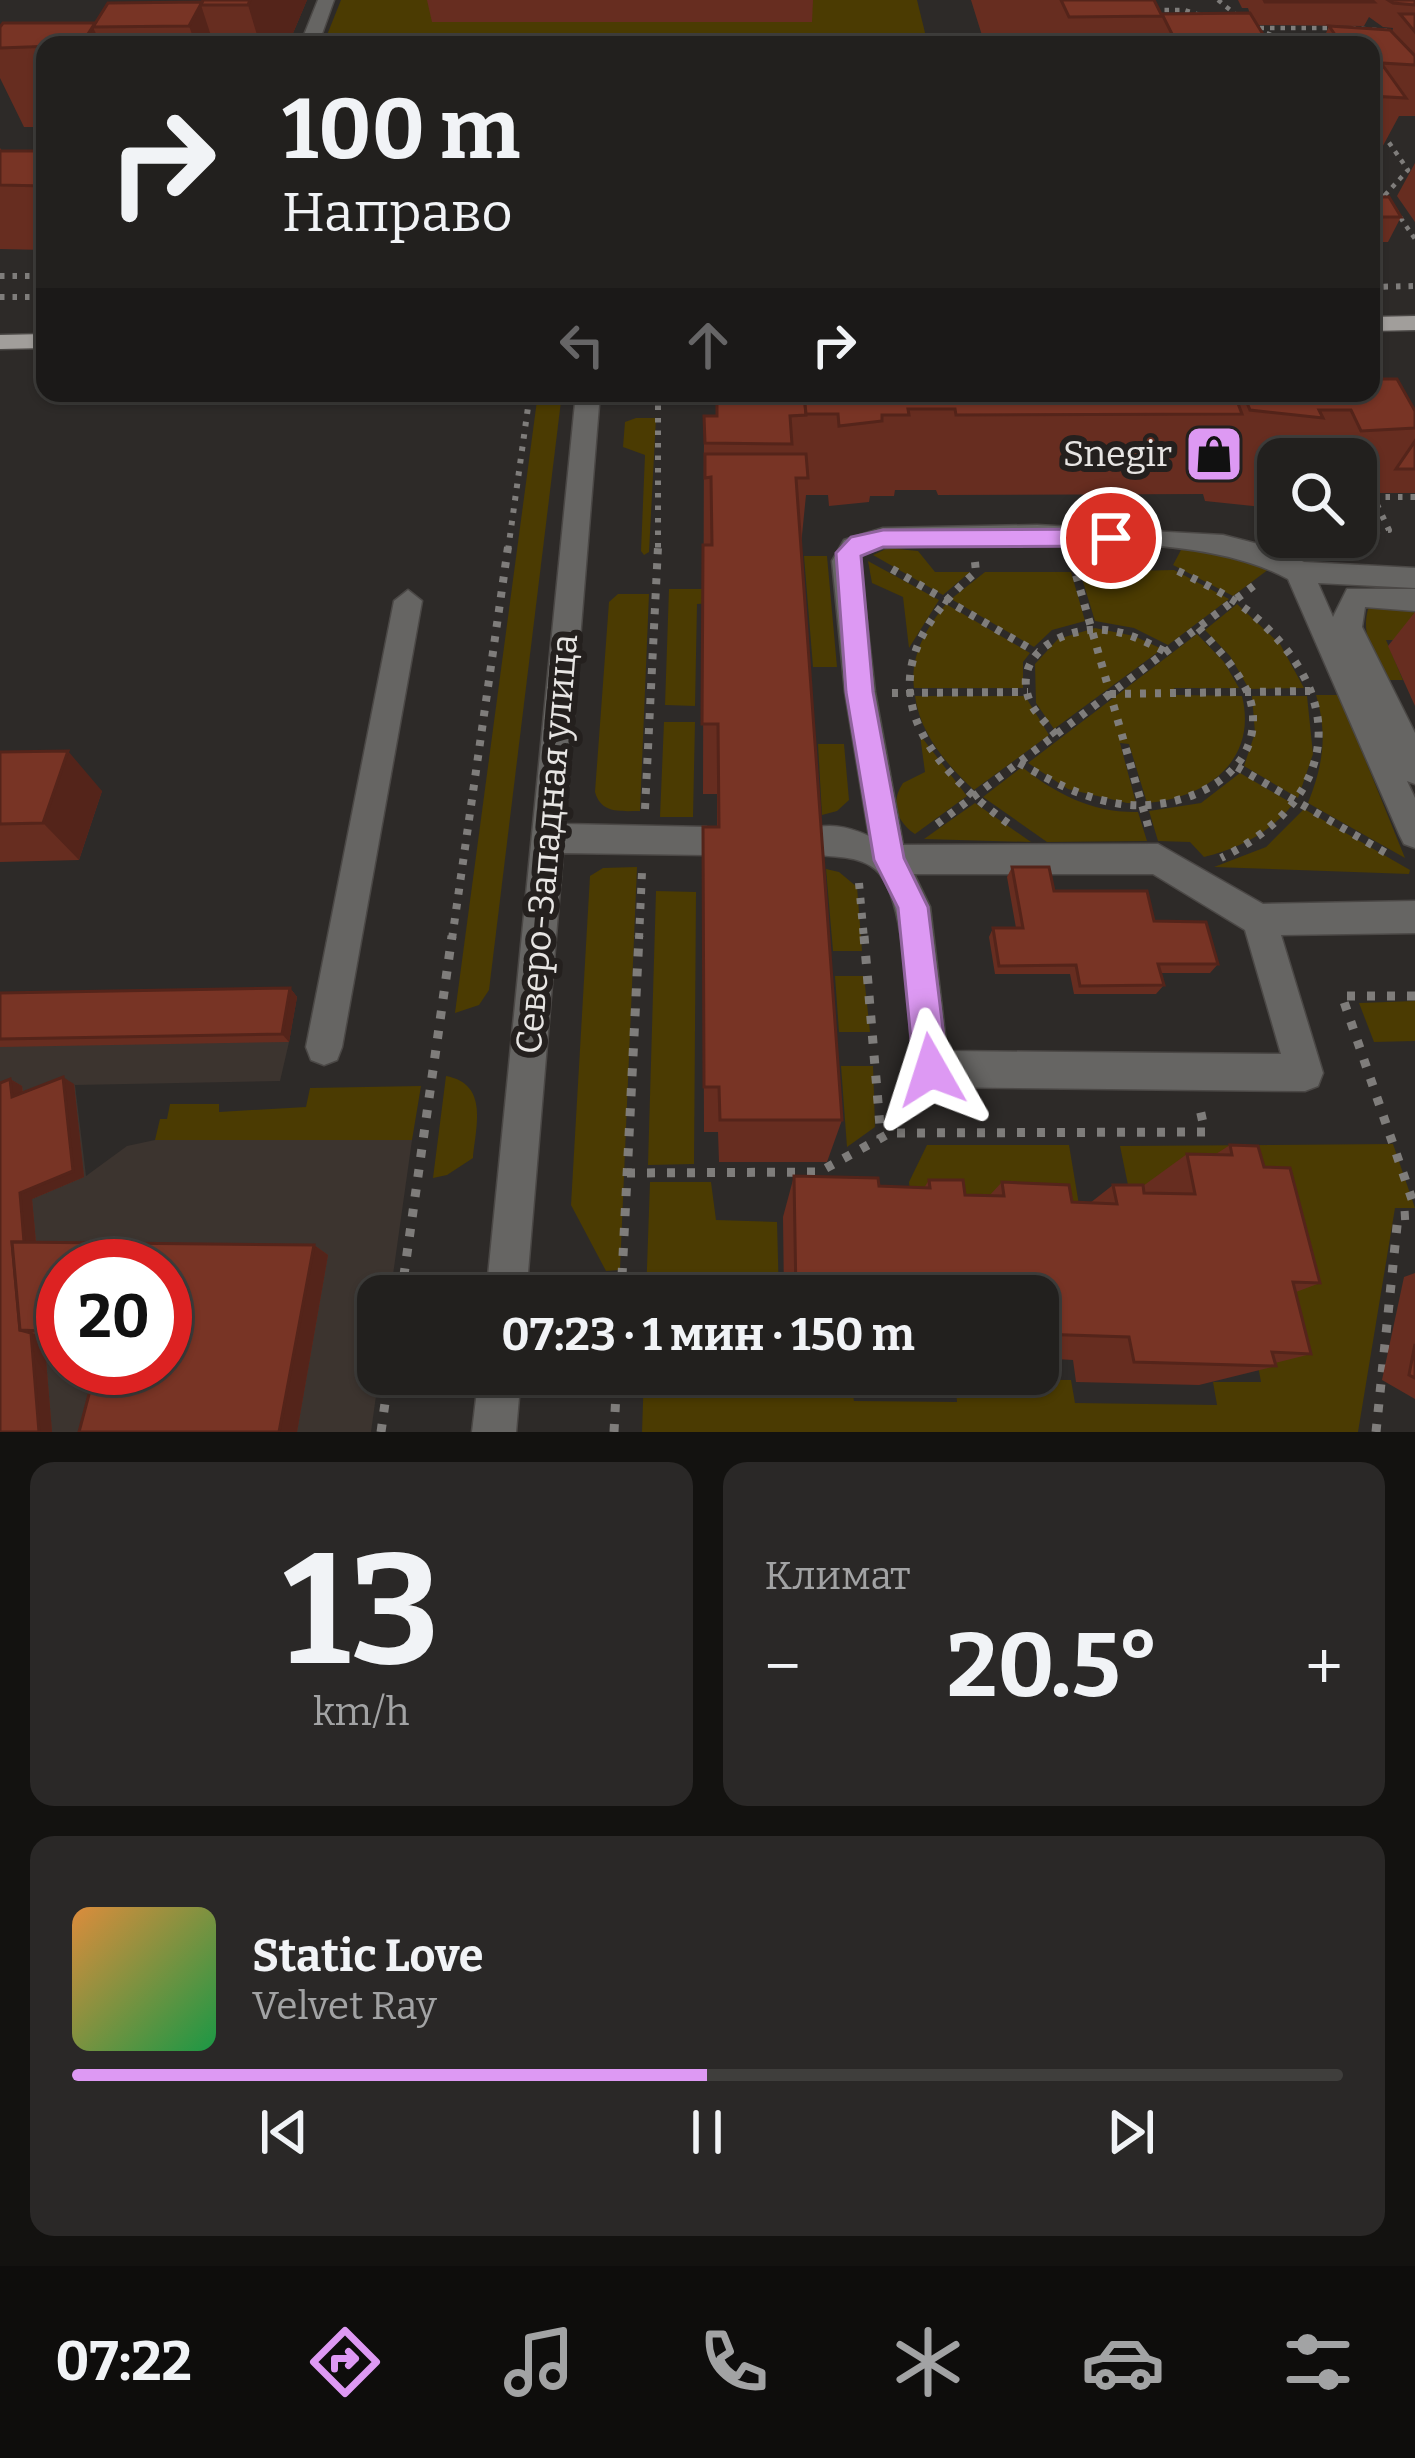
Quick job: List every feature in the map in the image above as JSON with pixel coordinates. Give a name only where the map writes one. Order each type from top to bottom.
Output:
[{"type":"main road","points":[[1380,324],[1415,323]]},
{"type":"main road","points":[[0,342],[36,341]]},
{"type":"street","points":[[312,36],[326,0]]},
{"type":"street","name":"Северо-Западная улица","points":[[508,1275],[587,402]]},
{"type":"street","points":[[1258,920],[1305,1073],[931,1070],[913,907],[889,860],[860,692],[846,561],[853,547],[883,538],[1183,537],[1293,566],[1415,578]]},
{"type":"street","points":[[1293,566],[1355,691],[1410,849]]},
{"type":"street","points":[[1415,600],[1357,596],[1347,613],[1348,628],[1383,691],[1415,771]]},
{"type":"street","points":[[324,1047],[408,601]]},
{"type":"street","points":[[547,838],[706,841]]},
{"type":"street","points":[[830,840],[889,860],[1158,859],[1258,920],[1415,917]]},
{"type":"street","points":[[494,1432],[498,1395]]},
{"type":"path","points":[[1150,0],[1221,21],[1220,3]]},
{"type":"path","points":[[1220,3],[1274,36]]},
{"type":"path","points":[[1144,12],[1172,9]]},
{"type":"path","points":[[1244,28],[1382,28],[1414,34]]},
{"type":"path","points":[[1380,130],[1408,170],[1385,195],[1415,239]]},
{"type":"path","points":[[36,276],[4,276],[0,293],[36,296]]},
{"type":"path","points":[[1380,287],[1415,286]]},
{"type":"path","points":[[404,1275],[529,402]]},
{"type":"path","points":[[622,1275],[658,592],[658,402]]},
{"type":"path","points":[[1377,497],[1415,497]]},
{"type":"path","points":[[1377,505],[1389,530],[1377,531]]},
{"type":"path","points":[[1156,537],[1166,565],[1235,599],[1276,635],[1295,660],[1318,722],[1318,757],[1300,803],[1268,836],[1205,864],[1191,879]]},
{"type":"path","points":[[970,538],[976,572],[944,599],[908,656],[910,708],[928,741],[974,797],[1038,842],[1042,861]]},
{"type":"path","points":[[1066,538],[1158,859]]},
{"type":"path","points":[[853,547],[1036,652]]},
{"type":"path","points":[[889,860],[1235,599],[1293,566]]},
{"type":"path","points":[[1056,735],[1035,710],[1028,692],[1036,652],[1054,636],[1091,627],[1124,631],[1166,652]]},
{"type":"path","points":[[1019,763],[1080,798],[1142,808],[1200,797],[1237,767],[1252,724],[1247,691],[1227,656],[1198,627]]},
{"type":"path","points":[[1110,694],[1355,691]]},
{"type":"path","points":[[860,692],[1028,692]]},
{"type":"path","points":[[1237,767],[1300,803],[1410,849]]},
{"type":"path","points":[[830,840],[859,886],[881,1138]]},
{"type":"path","points":[[1376,1432],[1398,1216],[1415,1211],[1342,996],[1415,996]]},
{"type":"path","points":[[627,1173],[819,1172],[890,1133],[1205,1132],[1191,1072]]},
{"type":"path","points":[[381,1432],[386,1395]]},
{"type":"path","points":[[614,1432],[616,1395]]},
{"type":"shaded area","points":[[341,0],[917,0],[926,36],[327,36]]},
{"type":"shaded area","points":[[537,402],[561,402],[489,990],[479,1005],[455,1013]]},
{"type":"shaded area","points":[[656,418],[649,552],[644,555],[645,455],[623,447],[625,422]]},
{"type":"shaded area","points":[[1189,547],[1273,566],[1233,596],[1173,565],[1181,550]]},
{"type":"shaded area","points":[[888,548],[918,551],[935,572],[970,572],[943,595],[873,555]]},
{"type":"shaded area","points":[[804,556],[827,556],[837,667],[813,667]]},
{"type":"shaded area","points":[[868,561],[939,600],[909,648],[903,597],[872,583]]},
{"type":"shaded area","points":[[1174,570],[1229,599],[1168,645],[1134,628],[1095,621],[1080,572]]},
{"type":"shaded area","points":[[985,572],[1071,572],[1085,621],[1052,630],[1034,647],[951,599]]},
{"type":"shaded area","points":[[669,589],[713,589],[713,603],[697,604],[695,706],[665,705]]},
{"type":"shaded area","points":[[618,594],[649,594],[640,811],[607,808],[595,792],[609,602]]},
{"type":"shaded area","points":[[1371,601],[1415,603],[1415,640],[1386,640],[1403,680],[1385,680],[1372,651],[1366,622]]},
{"type":"shaded area","points":[[946,604],[1030,653],[1023,662],[1023,688],[914,688],[921,643]]},
{"type":"shaded area","points":[[1237,604],[1280,644],[1304,688],[1249,689],[1230,656],[1205,630]]},
{"type":"shaded area","points":[[1095,628],[1134,636],[1162,649],[1054,729],[1036,703],[1035,664],[1058,639]]},
{"type":"shaded area","points":[[1197,634],[1224,662],[1239,688],[1174,688],[1175,695],[1242,696],[1242,739],[1223,772],[1189,793],[1147,803],[1129,744],[1120,743],[1136,803],[1127,803],[1068,789],[1028,763]]},
{"type":"shaded area","points":[[1316,695],[1339,695],[1405,858],[1308,803],[1322,750]]},
{"type":"shaded area","points":[[915,696],[1025,696],[1049,735],[974,790],[936,748]]},
{"type":"shaded area","points":[[1252,696],[1307,696],[1313,754],[1298,798],[1244,766],[1255,733]]},
{"type":"shaded area","points":[[664,722],[695,722],[693,817],[660,817]]},
{"type":"shaded area","points":[[920,735],[967,796],[915,834],[899,817],[896,804],[903,783],[925,772]]},
{"type":"shaded area","points":[[818,744],[844,744],[849,800],[837,811],[822,815]]},
{"type":"shaded area","points":[[1022,767],[1076,800],[1138,812],[1147,841],[1047,842],[983,797]]},
{"type":"shaded area","points":[[1240,773],[1293,804],[1253,838],[1204,857],[1190,842],[1158,841],[1149,811],[1201,803]]},
{"type":"shaded area","points":[[975,803],[1031,842],[924,839]]},
{"type":"shaded area","points":[[1304,809],[1410,870],[1409,874],[1214,867],[1266,847]]},
{"type":"shaded area","points":[[637,867],[620,1270],[606,1271],[571,1205],[590,876],[603,868]]},
{"type":"shaded area","points":[[826,869],[839,872],[857,887],[862,951],[833,951]]},
{"type":"shaded area","points":[[656,891],[696,892],[694,1164],[648,1165]]},
{"type":"shaded area","points":[[835,976],[864,976],[870,1032],[839,1032]]},
{"type":"shaded area","points":[[1415,1001],[1415,1041],[1374,1042],[1359,1003]]},
{"type":"shaded area","points":[[0,1002],[289,1042],[280,1081],[75,1085],[86,1176],[127,1146],[155,1140],[412,1140],[393,1275],[357,1275],[357,1395],[376,1395],[371,1432],[0,1432]]},
{"type":"shaded area","points":[[841,1066],[873,1066],[875,1127],[847,1147]]},
{"type":"shaded area","points":[[446,1076],[460,1081],[474,1097],[473,1158],[433,1178]]},
{"type":"shaded area","points":[[421,1086],[412,1140],[155,1140],[170,1104],[219,1104],[219,1112],[306,1107],[310,1088]]},
{"type":"shaded area","points":[[1393,1144],[1415,1208],[1395,1208],[1358,1432],[642,1432],[643,1395],[853,1395],[854,1401],[957,1402],[956,1395],[1059,1395],[1059,1380],[1071,1380],[1075,1403],[1217,1405],[1213,1382],[1261,1382],[1225,1188],[1128,1185],[1120,1146]]},
{"type":"shaded area","points":[[927,1145],[1069,1145],[1080,1211],[911,1209],[909,1182]]},
{"type":"shaded area","points":[[650,1182],[711,1182],[716,1220],[777,1222],[778,1275],[647,1275]]},
{"type":"building","points":[[203,0],[250,0],[248,5],[201,5]]},
{"type":"building","points":[[1061,0],[1154,0],[1161,14],[1250,13],[1264,36],[1173,36],[1163,16],[1069,17]]},
{"type":"building","points":[[1372,0],[1374,2],[1265,2]]},
{"type":"building","points":[[1388,0],[1415,0],[1415,5],[1393,3]]},
{"type":"building","points":[[202,2],[189,26],[93,27],[108,3]]},
{"type":"building","points":[[1400,14],[1415,14],[1415,32]]},
{"type":"building","points":[[3,23],[95,23],[87,36],[36,36],[36,47],[0,48]]},
{"type":"building","points":[[1329,26],[1390,30],[1415,56],[1415,65],[1381,63],[1406,98],[1380,97],[1380,36],[1336,36]]},
{"type":"building","points":[[0,151],[36,151],[36,186],[0,185]]},
{"type":"building","points":[[1380,197],[1389,197],[1401,217],[1380,217]]},
{"type":"building","points":[[1380,379],[1397,379],[1415,411],[1415,428],[1361,431],[1351,410],[1319,410],[1323,418],[1250,410],[1247,402],[1380,402]]},
{"type":"building","points":[[717,402],[805,402],[806,415],[790,416],[792,444],[705,443],[704,416],[717,416]]},
{"type":"building","points":[[805,402],[1237,402],[1242,414],[956,415],[955,409],[908,409],[909,415],[882,415],[882,421],[839,426],[838,414],[806,414]]},
{"type":"building","points":[[1415,441],[1415,469],[1396,469]]},
{"type":"building","points":[[705,454],[806,454],[808,478],[796,478],[842,1120],[720,1120],[719,1087],[704,1087],[703,827],[719,827],[718,724],[702,724],[703,545],[712,545],[711,477],[705,478]]},
{"type":"building","points":[[68,751],[43,823],[0,824],[0,752]]},
{"type":"building","points":[[1012,867],[1049,867],[1054,891],[1147,891],[1154,921],[1206,922],[1218,964],[1158,964],[1164,985],[1080,986],[1076,965],[999,966],[993,928],[1023,928]]},
{"type":"building","points":[[290,988],[282,1034],[0,1039],[0,993]]},
{"type":"building","points":[[63,1077],[73,1171],[20,1193],[24,1242],[12,1242],[20,1330],[31,1333],[39,1432],[0,1432],[0,1083],[10,1079],[12,1097]]},
{"type":"building","points":[[1230,1145],[1258,1146],[1264,1167],[1290,1168],[1320,1283],[1293,1282],[1311,1354],[1272,1352],[1276,1366],[1134,1362],[1129,1337],[1059,1335],[1059,1275],[796,1275],[794,1176],[878,1178],[879,1186],[930,1188],[929,1180],[963,1180],[965,1195],[1004,1196],[1002,1182],[1069,1185],[1072,1202],[1117,1204],[1113,1185],[1143,1185],[1144,1193],[1195,1194],[1187,1154],[1232,1155]]},
{"type":"building","points":[[12,1242],[36,1242],[36,1331],[20,1330]]},
{"type":"building","points":[[192,1244],[314,1245],[279,1432],[79,1432],[89,1395],[192,1395]]},
{"type":"building","points":[[1415,1344],[1415,1378],[1409,1375]]},
{"type":"place","name":"Snegir","points":[[1214,454]]},
{"type":"route","points":[[931,1070],[913,907],[889,860],[860,692],[848,553],[860,543],[883,538],[1111,538]]}]
